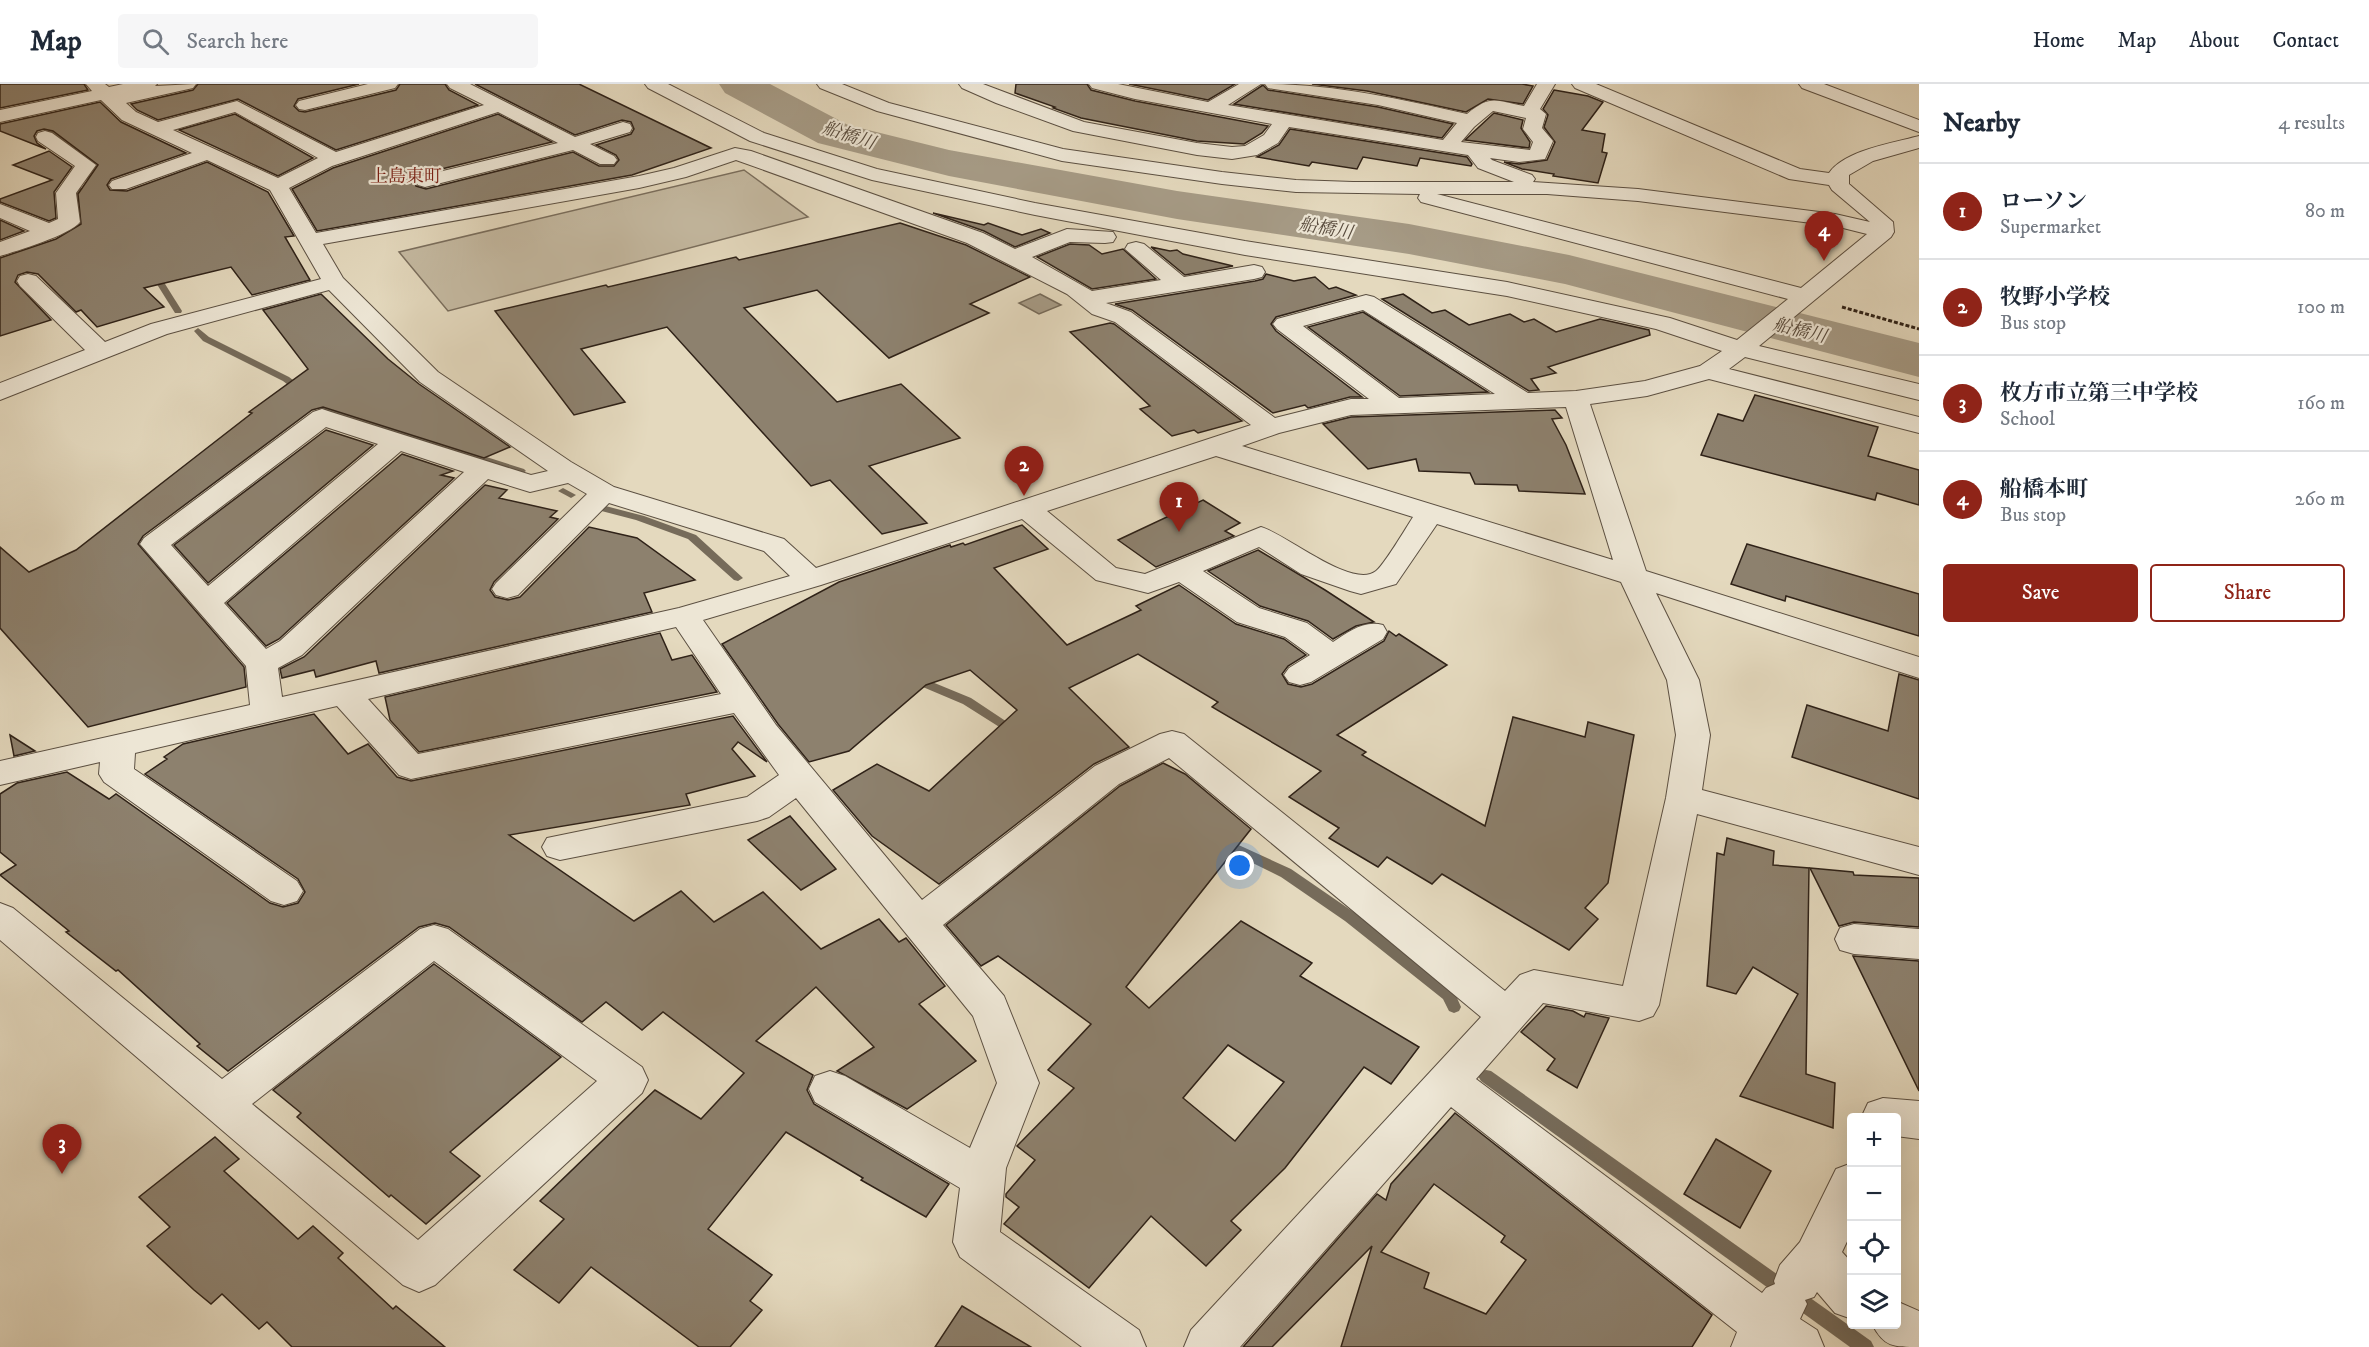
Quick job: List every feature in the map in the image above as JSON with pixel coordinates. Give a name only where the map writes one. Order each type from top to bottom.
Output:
[{"type":"street","points":[[105,93],[184,84]]},
{"type":"street","points":[[305,105],[357,87],[389,84]]},
{"type":"street","points":[[456,84],[607,159]]},
{"type":"street","points":[[654,84],[757,136],[872,174],[1245,248],[1507,289],[1662,323],[1741,348],[1919,392]]},
{"type":"street","points":[[826,84],[883,107],[1062,155],[1296,186],[1391,189],[1461,186],[1547,188],[1711,203],[1835,220],[1883,231]]},
{"type":"street","points":[[968,84],[1002,99],[1080,127],[1115,109],[1153,84]]},
{"type":"street","points":[[1098,84],[1135,94],[1284,121],[1474,150],[1519,156],[1538,154],[1543,141],[1532,129],[1537,114],[1489,105],[1470,120],[1448,146]]},
{"type":"street","points":[[1210,108],[1252,84]]},
{"type":"street","points":[[1281,84],[1378,100],[1470,120]]},
{"type":"street","points":[[1529,113],[1546,84],[1580,87],[1796,175],[1839,180]]},
{"type":"street","points":[[1808,84],[1919,126]]},
{"type":"street","points":[[0,116],[140,85]]},
{"type":"street","points":[[105,93],[129,116],[278,186],[334,282],[429,377],[572,474],[604,493],[774,545],[811,579]]},
{"type":"street","points":[[158,128],[237,106],[334,159]]},
{"type":"street","points":[[278,186],[334,159],[500,106]]},
{"type":"street","points":[[912,114],[1080,127],[1197,149],[1232,153],[1250,151],[1271,139],[1284,121]]},
{"type":"street","points":[[425,181],[575,143],[623,128]]},
{"type":"street","points":[[0,249],[69,222],[66,193],[86,165],[45,137]]},
{"type":"street","points":[[1883,231],[1882,222],[1839,186],[1839,173],[1849,164],[1919,142]]},
{"type":"street","points":[[1474,150],[1485,164],[1547,188]]},
{"type":"street","points":[[119,185],[209,153]]},
{"type":"street","points":[[310,240],[639,182],[679,173],[735,154],[744,155],[975,238],[1015,256],[1075,289],[1100,309],[1123,317],[1150,335],[1270,427]]},
{"type":"street","points":[[1391,189],[1804,296]]},
{"type":"street","points":[[0,210],[49,231]]},
{"type":"street","points":[[0,773],[684,616],[811,579],[1216,447],[1270,427],[1351,406],[1576,399],[1647,388],[1709,371],[1741,348],[1883,231]]},
{"type":"street","points":[[1015,256],[1067,235],[1154,236],[1163,232]]},
{"type":"street","points":[[1136,249],[1179,284]]},
{"type":"street","points":[[1087,299],[1254,272]]},
{"type":"street","points":[[28,281],[101,352]]},
{"type":"street","points":[[0,392],[159,329],[334,282]]},
{"type":"street","points":[[1393,405],[1284,324],[1366,302],[1522,400]]},
{"type":"street","points":[[1709,371],[1919,425]]},
{"type":"street","points":[[1208,1347],[1534,986],[1639,1005],[1683,798],[1693,735],[1683,680],[1633,576],[1576,399]]},
{"type":"street","points":[[267,712],[262,664],[154,544],[322,417],[530,484],[572,474]]},
{"type":"street","points":[[207,603],[397,441]]},
{"type":"street","points":[[1216,447],[1633,576],[1919,668]]},
{"type":"street","points":[[262,664],[291,648],[483,469]]},
{"type":"street","points":[[507,590],[604,493]]},
{"type":"street","points":[[1027,509],[1106,574],[1148,584],[1261,536],[1311,568],[1360,585],[1386,578],[1430,513]]},
{"type":"street","points":[[1181,570],[1248,615],[1296,630],[1331,656]]},
{"type":"street","points":[[684,616],[742,701],[800,778],[990,1008],[1018,1083],[984,1168],[976,1242],[1122,1347]]},
{"type":"street","points":[[1300,675],[1372,632]]},
{"type":"street","points":[[344,694],[411,767],[742,701]]},
{"type":"street","points":[[919,923],[1107,775],[1172,742],[1507,1016]]},
{"type":"street","points":[[119,746],[116,774],[284,891]]},
{"type":"street","points":[[560,847],[757,808],[800,778]]},
{"type":"street","points":[[1683,798],[1919,861]]},
{"type":"street","points":[[0,918],[221,1104],[419,1269],[627,1080],[434,940],[221,1104]]},
{"type":"street","points":[[1854,939],[1919,944]]},
{"type":"street","points":[[1448,1081],[1786,1310],[1847,1298]]},
{"type":"street","points":[[830,1089],[983,1179]]},
{"type":"street","points":[[1901,1118],[1919,1120]]},
{"type":"street","points":[[1786,1310],[1847,1191]]},
{"type":"street","points":[[1901,1327],[1919,1338]]},
{"type":"path","points":[[1804,296],[1919,328]]},
{"type":"shaded area","points":[[744,170],[808,217],[448,311],[399,252]]},
{"type":"shaded area","points":[[1040,294],[1061,305],[1039,314],[1019,303]]},
{"type":"building","points":[[0,84],[84,84],[88,90],[0,108]]},
{"type":"building","points":[[198,84],[359,84],[298,99],[294,106],[299,111],[305,112],[396,90],[400,84],[445,84],[449,90],[478,105],[336,150],[238,99],[158,120],[137,110],[131,104],[193,90]]},
{"type":"building","points":[[475,84],[579,84],[711,148],[632,175],[317,231],[292,189],[333,168],[498,114],[552,142],[417,175],[413,181],[416,186],[426,189],[573,152],[599,166],[614,166],[619,160],[616,155],[596,145],[631,134],[634,129],[631,122],[622,120],[575,135]]},
{"type":"building","points":[[1016,84],[1087,84],[1091,90],[1135,101],[1268,126],[1262,133],[1244,144],[1197,141],[1081,118],[1015,93]]},
{"type":"building","points":[[1129,84],[1235,84],[1208,100]]},
{"type":"building","points":[[1312,84],[1522,84],[1533,86],[1523,104],[1488,99],[1466,112],[1367,91]]},
{"type":"building","points":[[1263,85],[1268,90],[1378,107],[1453,124],[1442,138],[1234,104]]},
{"type":"building","points":[[1554,90],[1588,96],[1603,102],[1582,130],[1605,134],[1602,152],[1607,153],[1598,183],[1553,176],[1554,174],[1522,169],[1504,162],[1519,164],[1547,160],[1555,142],[1544,127],[1548,115],[1543,109]]},
{"type":"building","points":[[100,102],[121,122],[186,153],[111,179],[107,185],[110,190],[127,191],[207,162],[268,192],[294,236],[285,237],[310,280],[252,295],[231,267],[144,288],[164,307],[97,327],[81,310],[76,312],[38,274],[27,272],[18,275],[15,282],[51,320],[0,336],[0,258],[56,239],[81,224],[78,194],[98,165],[53,131],[44,129],[37,131],[34,136],[37,143],[46,149],[0,131],[0,124]]},
{"type":"building","points":[[1494,113],[1523,120],[1521,128],[1530,142],[1529,148],[1465,140]]},
{"type":"building","points":[[235,114],[313,158],[278,176],[179,130]]},
{"type":"building","points":[[1290,129],[1467,157],[1472,164],[1471,166],[1420,158],[1417,166],[1363,157],[1357,169],[1312,162],[1309,166],[1257,157],[1279,145]]},
{"type":"building","points":[[49,151],[72,167],[54,192],[56,218],[49,221],[0,202],[0,199],[52,180],[13,165]]},
{"type":"building","points":[[933,213],[984,225],[988,223],[1022,235],[1041,229],[1050,233],[1015,247],[984,231]]},
{"type":"building","points":[[0,220],[24,231],[0,240]]},
{"type":"building","points":[[900,223],[966,245],[1030,277],[970,304],[989,313],[889,358],[817,290],[744,308],[837,402],[901,384],[960,438],[869,466],[927,523],[882,534],[830,480],[811,486],[667,327],[581,349],[625,402],[574,415],[495,311],[736,257],[739,260]]},
{"type":"building","points":[[1070,244],[1089,245],[1102,254],[1123,249],[1156,279],[1092,289],[1037,257]]},
{"type":"building","points":[[1151,247],[1177,250],[1183,254],[1233,266],[1185,275]]},
{"type":"building","points":[[1266,274],[1294,281],[1315,277],[1329,289],[1336,287],[1356,295],[1276,317],[1271,324],[1276,331],[1362,397],[1350,397],[1308,408],[1305,405],[1273,413],[1132,310],[1115,304],[1255,281],[1263,279]]},
{"type":"building","points":[[321,294],[388,359],[419,384],[510,447],[484,458],[323,407],[312,410],[143,536],[138,544],[244,667],[246,687],[88,727],[0,628],[0,547],[29,572],[76,550],[252,413],[249,412],[308,369],[263,310]]},
{"type":"building","points":[[1403,294],[1432,313],[1445,310],[1469,325],[1510,314],[1524,322],[1534,319],[1556,332],[1600,319],[1649,330],[1650,335],[1548,367],[1556,373],[1531,379],[1539,390],[1529,391],[1382,299]]},
{"type":"building","points":[[1363,312],[1488,392],[1400,396],[1308,327]]},
{"type":"building","points":[[1110,323],[1242,421],[1198,433],[1194,430],[1172,436],[1140,409],[1150,406],[1070,332]]},
{"type":"building","points":[[1755,395],[1878,427],[1868,456],[1919,470],[1919,505],[1877,493],[1875,500],[1701,455],[1718,414],[1743,421]]},
{"type":"building","points":[[1555,410],[1562,418],[1552,419],[1566,445],[1585,494],[1519,491],[1517,485],[1475,484],[1470,473],[1419,471],[1416,459],[1368,469],[1323,424],[1351,417]]},
{"type":"building","points":[[326,430],[373,445],[208,583],[174,545]]},
{"type":"building","points":[[402,454],[453,471],[441,475],[454,478],[279,639],[266,646],[227,603]]},
{"type":"building","points":[[485,485],[507,490],[499,498],[557,511],[550,517],[558,519],[494,582],[490,590],[495,597],[508,600],[520,597],[589,527],[637,538],[695,580],[644,593],[652,612],[379,673],[376,661],[316,677],[314,670],[282,678],[280,669],[304,657]]},
{"type":"building","points":[[1203,500],[1240,523],[1225,531],[1234,536],[1156,567],[1118,540]]},
{"type":"building","points":[[1022,525],[1048,549],[994,568],[1067,645],[1141,610],[1136,606],[1179,585],[1236,624],[1284,639],[1306,655],[1288,666],[1282,674],[1288,684],[1301,687],[1312,684],[1384,641],[1389,631],[1396,636],[1399,634],[1447,665],[1337,735],[1366,752],[1362,755],[1485,826],[1513,717],[1585,737],[1588,722],[1634,735],[1608,883],[1585,908],[1598,919],[1569,950],[1442,874],[1432,884],[1387,857],[1378,867],[1329,838],[1339,828],[1289,797],[1321,771],[1212,707],[1218,702],[1138,654],[1069,688],[1129,747],[1094,764],[939,884],[872,836],[833,790],[877,764],[929,791],[1017,710],[970,670],[926,685],[849,751],[809,762],[778,724],[722,644],[839,582],[950,545],[951,547],[963,543],[965,545]]},
{"type":"building","points":[[1747,544],[1919,594],[1919,636],[1786,596],[1785,601],[1731,584]]},
{"type":"building","points":[[1258,550],[1374,622],[1356,626],[1333,639],[1308,621],[1260,606],[1208,571]]},
{"type":"building","points":[[660,633],[672,660],[692,655],[717,692],[419,752],[390,720],[385,697]]},
{"type":"building","points":[[1899,674],[1919,680],[1919,799],[1792,757],[1807,705],[1888,731]]},
{"type":"building","points":[[314,714],[348,754],[368,744],[397,777],[411,781],[733,716],[767,762],[738,742],[732,749],[755,776],[686,794],[690,805],[509,835],[634,921],[681,891],[714,922],[763,892],[821,949],[879,919],[899,942],[906,938],[945,986],[919,1004],[976,1061],[907,1109],[837,1071],[874,1047],[816,987],[756,1041],[813,1075],[807,1090],[814,1104],[949,1184],[926,1217],[861,1180],[863,1178],[786,1132],[708,1229],[772,1275],[750,1301],[762,1310],[730,1347],[699,1347],[591,1267],[559,1303],[514,1270],[564,1219],[540,1201],[655,1090],[701,1119],[744,1073],[663,1012],[642,1030],[606,1002],[582,1022],[449,927],[435,923],[419,927],[228,1071],[197,1046],[200,1044],[118,970],[116,971],[66,932],[69,931],[0,875],[16,865],[0,852],[0,794],[17,783],[67,772],[109,799],[116,794],[270,903],[283,907],[298,903],[305,892],[298,879],[145,774],[167,759],[164,757],[183,744]]},
{"type":"building","points":[[10,735],[35,751],[14,756]]},
{"type":"building","points":[[1163,763],[1185,774],[1251,829],[1126,987],[1149,1008],[1241,921],[1312,963],[1300,976],[1419,1047],[1391,1084],[1364,1067],[1285,1168],[1231,1221],[1241,1230],[1206,1266],[1151,1216],[1089,1288],[1004,1224],[1019,1207],[1006,1197],[1006,1194],[1035,1160],[1017,1146],[1074,1088],[1048,1070],[1091,1024],[998,956],[981,966],[946,925],[1120,786]],"holes":[[[1228,1045],[1284,1082],[1235,1141],[1183,1098]]]},
{"type":"building","points":[[790,816],[836,869],[801,890],[748,840]]},
{"type":"building","points":[[1727,838],[1774,851],[1773,865],[1809,868],[1806,1074],[1835,1083],[1833,1128],[1740,1096],[1798,994],[1753,967],[1736,994],[1707,986],[1717,853],[1724,855]]},
{"type":"building","points":[[1810,868],[1853,872],[1854,875],[1919,878],[1919,927],[1854,922],[1839,926]]},
{"type":"building","points":[[1853,956],[1919,961],[1919,1091]]},
{"type":"building","points":[[434,964],[561,1057],[450,1152],[480,1176],[426,1224],[391,1195],[389,1197],[297,1117],[301,1113],[273,1090]]},
{"type":"building","points":[[1546,1006],[1573,1011],[1584,1017],[1586,1013],[1609,1018],[1577,1088],[1547,1070],[1555,1059],[1521,1032]]},
{"type":"building","points":[[1455,1113],[1712,1315],[1692,1347],[1341,1347],[1372,1246],[1272,1347],[1243,1347],[1377,1194],[1386,1200],[1391,1184]],"holes":[[[1434,1184],[1505,1236],[1501,1242],[1526,1260],[1486,1314],[1424,1288],[1429,1273],[1381,1252]]]},
{"type":"building","points":[[215,1137],[239,1159],[224,1171],[298,1239],[313,1226],[343,1253],[338,1258],[393,1309],[396,1306],[445,1347],[292,1347],[267,1322],[259,1329],[222,1294],[211,1304],[194,1290],[147,1246],[170,1227],[139,1197]]},
{"type":"building","points":[[1716,1139],[1771,1171],[1740,1228],[1684,1194]]},
{"type":"building","points":[[962,1306],[1031,1347],[935,1347]]},
{"type":"waterway","name":"船橋川","points":[[739,84],[833,134],[949,163],[1177,205],[1409,239],[1569,270],[1919,360]]},
{"type":"waterway","points":[[25,118],[35,121],[100,164],[77,184],[78,204],[89,216]]},
{"type":"waterway","points":[[152,270],[178,311]]},
{"type":"waterway","points":[[198,331],[206,339],[286,379],[324,408],[521,471]]},
{"type":"waterway","points":[[563,491],[571,495]]},
{"type":"waterway","points":[[594,506],[640,518],[692,537],[738,578]]},
{"type":"waterway","points":[[915,679],[967,701],[1016,732]]},
{"type":"waterway","points":[[1221,842],[1286,873],[1350,917],[1449,995],[1454,1007]]},
{"type":"waterway","points":[[1486,1076],[1865,1347]]},
{"type":"place","name":"船橋本町","points":[[1824,261]]},
{"type":"place","name":"牧野小学校","points":[[1024,496]]},
{"type":"place","name":"ローソン","points":[[1179,532]]},
{"type":"place","name":"枚方市立第三中学校","points":[[62,1174]]},
{"type":"district","name":"上島東町","points":[[406,176]]}]
